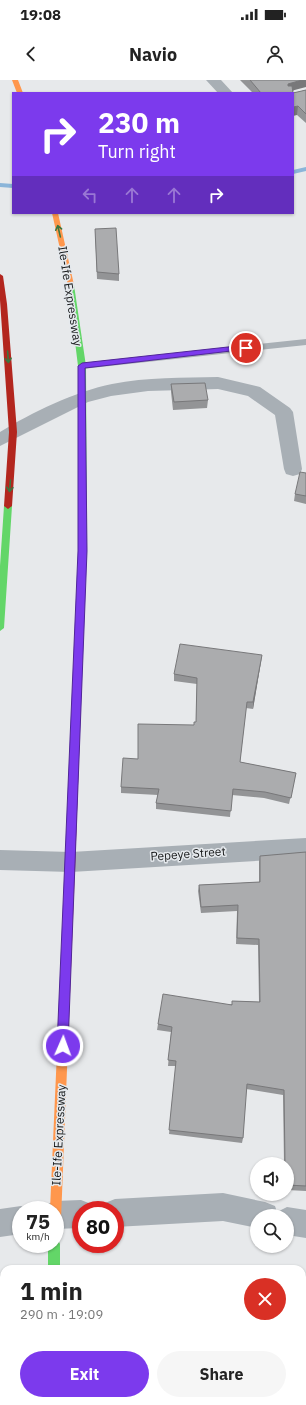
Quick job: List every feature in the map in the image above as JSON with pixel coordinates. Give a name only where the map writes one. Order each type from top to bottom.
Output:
[{"type":"highway","points":[[15,80],[20,92]]},
{"type":"highway","name":"Ile-Ife Expressway","points":[[55,214],[70,279],[82,366],[82,551],[71,862],[56,1201]]},
{"type":"highway","points":[[0,276],[4,304],[7,436],[0,628]]},
{"type":"highway","points":[[54,1253],[54,1265]]},
{"type":"street","points":[[213,80],[225,92]]},
{"type":"street","points":[[7,436],[82,398],[111,390],[148,385],[218,383],[254,391],[284,412],[293,469]]},
{"type":"street","name":"Pepeye Street","points":[[0,860],[71,862],[306,848]]},
{"type":"street","points":[[124,1212],[223,1207],[250,1213]]},
{"type":"street","points":[[0,1223],[12,1221]]},
{"type":"street","points":[[294,1221],[306,1224]]},
{"type":"lane","points":[[82,366],[306,342]]},
{"type":"building","points":[[250,80],[302,80],[288,84],[288,86],[292,86],[293,92],[260,92]]},
{"type":"building","points":[[306,90],[306,114],[298,106],[294,107],[294,93]]},
{"type":"building","points":[[116,228],[119,274],[97,272],[95,229]]},
{"type":"building","points":[[205,383],[208,400],[174,402],[171,384]]},
{"type":"building","points":[[300,472],[306,473],[306,496],[295,494]]},
{"type":"building","points":[[180,644],[262,655],[253,702],[247,702],[240,762],[296,773],[291,798],[265,792],[233,789],[231,811],[156,803],[159,789],[121,787],[123,758],[138,759],[138,724],[194,725],[194,722],[196,722],[197,678],[174,674]]},
{"type":"building","points":[[306,852],[306,1186],[294,1185],[294,1157],[285,1157],[284,1090],[247,1084],[243,1138],[169,1130],[176,1061],[168,1060],[172,1027],[158,1024],[163,994],[232,1005],[232,1001],[260,1002],[259,939],[237,938],[238,905],[201,907],[199,885],[260,882],[260,856]]},
{"type":"waterway","points":[[294,172],[306,169]]},
{"type":"waterway","points":[[0,185],[12,186]]},
{"type":"traffic: fast","points":[[71,285],[82,366],[83,551],[81,587]]},
{"type":"traffic: fast","points":[[0,628],[8,506]]},
{"type":"traffic: fast","points":[[54,1253],[54,1265]]},
{"type":"traffic: slow","points":[[15,80],[20,92]]},
{"type":"traffic: slow","points":[[55,214],[71,285]]},
{"type":"traffic: slow","points":[[56,1201],[70,870]]},
{"type":"traffic: jam","points":[[0,276],[4,304],[13,432],[8,506]]},
{"type":"traffic: jam","points":[[70,870],[81,587]]},
{"type":"route","points":[[63,1046],[79,673],[82,551],[82,366],[246,348]]}]
